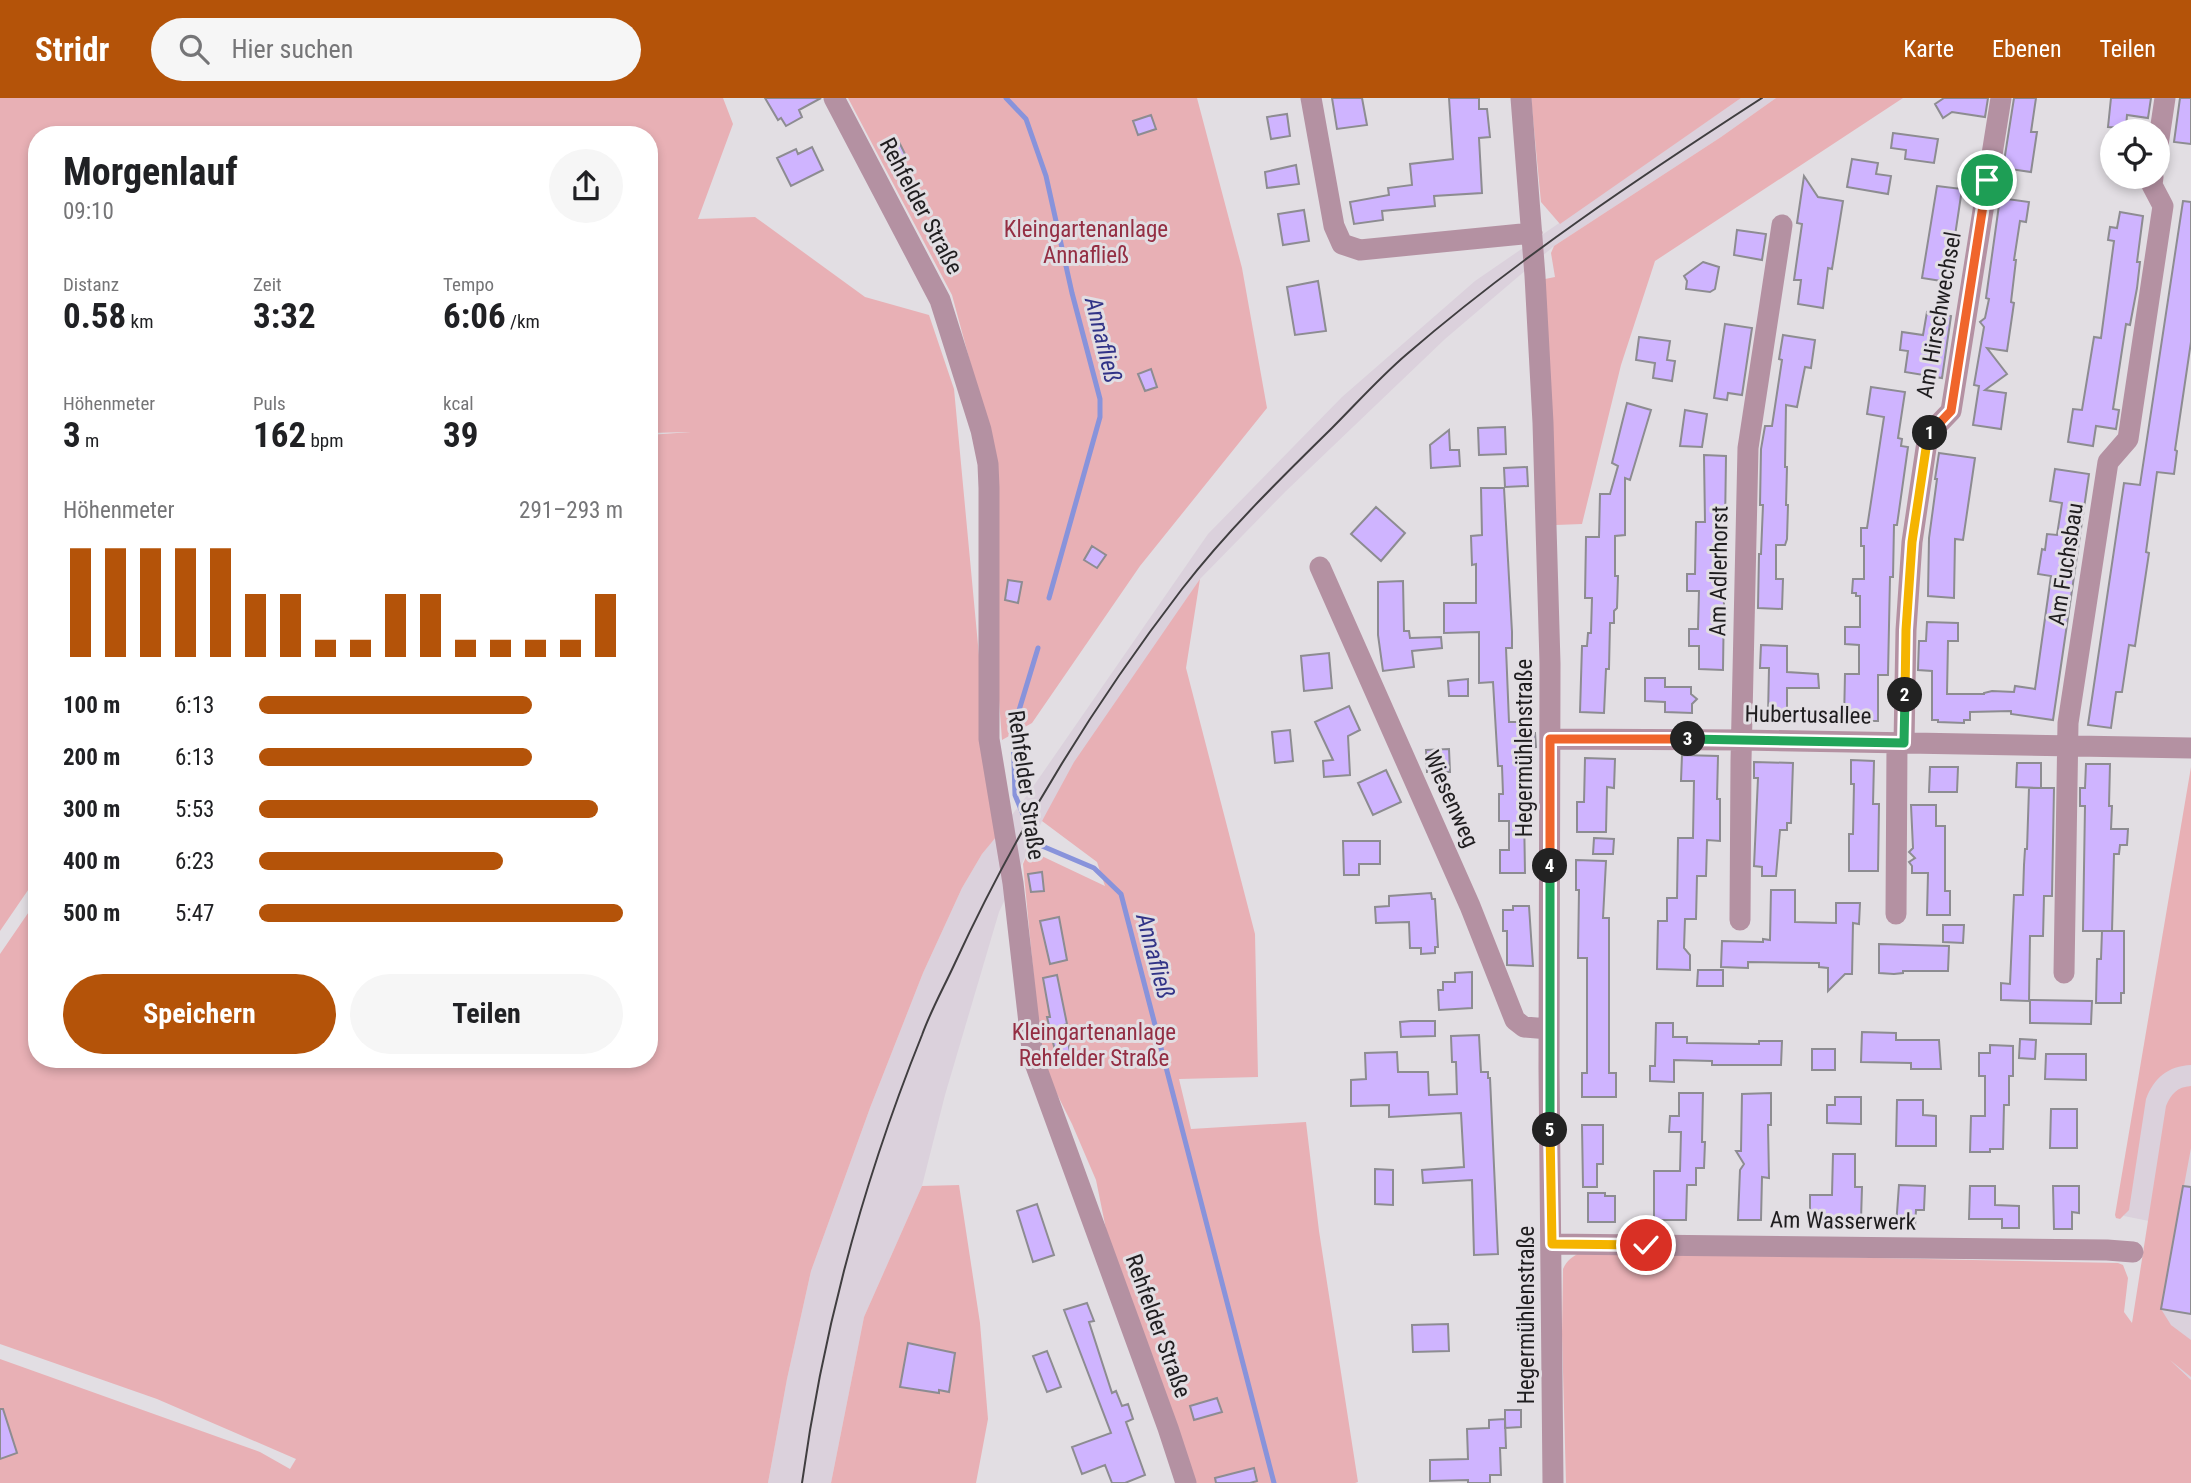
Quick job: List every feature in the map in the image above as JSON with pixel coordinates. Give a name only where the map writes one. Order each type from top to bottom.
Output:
[{"type":"street","name":"Rehfelder Straße","points":[[834,98],[940,300],[981,430],[988,464],[989,488],[989,739],[1013,883],[1033,1058],[1186,1483]]},
{"type":"street","points":[[1311,98],[1334,226],[1342,244],[1360,250],[1532,233]]},
{"type":"street","name":"Hegermühlenstraße","points":[[1521,98],[1545,457],[1550,663],[1549,1029],[1553,1483]]},
{"type":"street","name":"Am Hirschwechsel","points":[[1896,914],[1901,743],[1912,542],[1928,435],[1951,411],[2001,98]]},
{"type":"street","points":[[2162,119],[2165,98]]},
{"type":"street","name":"Am Fuchsbau","points":[[2063,973],[2068,723],[2108,462],[2128,439],[2163,206],[2154,189]]},
{"type":"street","name":"Am Adlerhorst","points":[[1740,920],[1748,448],[1782,225]]},
{"type":"street","name":"Wiesenweg","points":[[1320,567],[1470,906],[1515,1020],[1524,1027],[1549,1029]]},
{"type":"street","name":"Hubertusallee","points":[[1550,739],[2191,748]]},
{"type":"street","name":"Am Wasserwerk","points":[[1552,1244],[2133,1252]]},
{"type":"shaded area","points":[[1741,98],[1776,98],[1554,246],[1445,339],[1286,491],[1200,579],[1042,821],[999,912],[945,1095],[922,1186],[864,1317],[831,1483],[768,1483],[811,1271],[870,1108],[923,973],[962,888],[982,854],[1028,794],[1208,534],[1342,397],[1475,281]]},
{"type":"shaded area","points":[[2180,843],[2191,844],[2191,1380],[2134,1325],[2149,1221],[2124,1216]]},
{"type":"green space","points":[[0,98],[723,98],[733,124],[698,219],[755,217],[865,297],[929,315],[954,389],[996,837],[982,854],[962,888],[923,973],[870,1108],[811,1271],[768,1483],[0,1483],[0,1359],[260,1452],[290,1469],[296,1459],[157,1399],[0,1344],[0,954],[28,913],[28,1068],[658,1068],[658,434],[691,432],[658,433],[658,126],[28,126],[28,890],[0,931]]},
{"type":"green space","name":"Kleingartenanlage Annafließ","points":[[848,98],[1197,98],[1242,268],[1267,408],[1140,566],[1032,723],[1002,740],[986,421],[952,295]]},
{"type":"green space","points":[[1531,98],[1741,98],[1560,224],[1541,202]]},
{"type":"green space","points":[[1776,98],[1903,98],[1655,261],[1621,365],[1582,524],[1556,525],[1545,279],[1555,277],[1551,253],[1554,246]]},
{"type":"green space","name":"Kleingartenanlage Rehfelder Straße","points":[[1200,579],[1186,668],[1255,934],[1258,1077],[1179,1079],[1191,1129],[1306,1122],[1319,1231],[1358,1482],[1355,1483],[1195,1483],[1107,1234],[1096,1180],[1042,1064],[1023,864],[1029,850],[1105,886],[1097,862],[1042,821],[1074,762]]},
{"type":"green space","points":[[2191,767],[2191,1065],[2163,1074],[2149,1092],[2129,1210],[2120,1219],[2115,1215]]},
{"type":"green space","points":[[2191,1086],[2191,1148],[2161,1309],[2171,1325],[2191,1340],[2191,1377],[2170,1360],[2191,1380],[2191,1483],[1566,1483],[1563,1269],[1568,1261],[1581,1252],[2118,1263],[2123,1265],[2128,1278],[2124,1312],[2132,1323],[2166,1106],[2175,1092]]},
{"type":"green space","points":[[959,1185],[980,1323],[988,1419],[976,1483],[831,1483],[864,1317],[922,1186]]},
{"type":"building","points":[[765,98],[821,98],[799,110],[802,117],[786,126],[781,118],[778,120]]},
{"type":"building","points":[[1332,98],[1362,98],[1367,125],[1337,129]]},
{"type":"building","points":[[1449,98],[1479,98],[1479,109],[1487,109],[1490,137],[1479,138],[1482,193],[1434,196],[1435,206],[1382,211],[1383,220],[1354,224],[1350,202],[1389,195],[1388,188],[1412,185],[1410,164],[1453,159]]},
{"type":"building","points":[[1944,98],[1988,98],[1985,117],[1952,112],[1943,118],[1935,104]]},
{"type":"building","points":[[2014,98],[2036,98],[2031,132],[2037,132],[2031,172],[2003,168]]},
{"type":"building","points":[[2111,98],[2151,98],[2148,118],[2127,115],[2127,119],[2109,119]]},
{"type":"building","points":[[2180,98],[2191,98],[2191,144],[2174,142]]},
{"type":"building","points":[[1287,114],[1290,136],[1271,139],[1267,117]]},
{"type":"building","points":[[1151,115],[1156,129],[1138,135],[1133,121]]},
{"type":"building","points":[[1893,133],[1938,139],[1934,163],[1905,159],[1906,150],[1891,148]]},
{"type":"building","points":[[898,140],[906,156],[893,162],[885,146]]},
{"type":"building","points":[[812,147],[823,170],[791,186],[777,158],[796,149],[798,154]]},
{"type":"building","points":[[1852,159],[1878,163],[1876,174],[1891,176],[1888,194],[1847,187]]},
{"type":"building","points":[[1296,165],[1299,184],[1267,188],[1265,172]]},
{"type":"building","points":[[1804,176],[1818,197],[1843,201],[1832,269],[1828,268],[1823,308],[1798,304],[1801,280],[1794,280],[1802,224],[1797,223]]},
{"type":"building","points":[[1937,186],[1962,189],[1948,282],[1922,278]]},
{"type":"building","points":[[2000,198],[2029,202],[2026,222],[2020,221],[2014,260],[2011,302],[2014,303],[2007,351],[1987,348],[2007,374],[1985,390],[2006,393],[2001,429],[1973,425],[1979,386],[1974,385],[1984,327],[1980,322],[1985,318],[1989,299],[1986,298]]},
{"type":"building","points":[[2183,201],[2191,202],[2191,342],[2174,474],[2157,472],[2146,552],[2149,553],[2135,646],[2129,645],[2122,692],[2116,692],[2111,728],[2088,725],[2124,483],[2140,485]]},
{"type":"building","points":[[1304,210],[1309,241],[1283,245],[1278,214]]},
{"type":"building","points":[[2120,212],[2143,216],[2137,262],[2140,262],[2137,288],[2130,325],[2126,324],[2113,409],[2119,410],[2116,429],[2096,426],[2093,446],[2068,442],[2073,409],[2082,410],[2094,337],[2101,338],[2114,241],[2108,240],[2110,227],[2117,228]]},
{"type":"building","points":[[1737,230],[1766,234],[1762,260],[1734,255]]},
{"type":"building","points":[[1703,262],[1719,267],[1715,289],[1710,292],[1686,289],[1687,281],[1684,276]]},
{"type":"building","points":[[1318,281],[1326,331],[1295,335],[1287,287]]},
{"type":"building","points":[[1927,312],[1951,316],[1942,378],[1905,372],[1908,351],[1900,350],[1902,332],[1923,335]]},
{"type":"building","points":[[1725,324],[1752,328],[1742,395],[1728,393],[1727,400],[1714,398]]},
{"type":"building","points":[[1783,335],[1815,340],[1811,368],[1805,367],[1797,407],[1786,405],[1787,539],[1785,545],[1776,545],[1776,579],[1783,579],[1782,609],[1758,608],[1763,505],[1760,505],[1761,449],[1765,426],[1772,426]]},
{"type":"building","points":[[1639,337],[1670,341],[1667,360],[1675,361],[1672,381],[1653,378],[1655,363],[1636,360]]},
{"type":"building","points":[[1151,369],[1157,387],[1145,391],[1138,374]]},
{"type":"building","points":[[1871,387],[1905,392],[1898,438],[1902,439],[1901,446],[1908,447],[1897,525],[1894,525],[1888,675],[1878,675],[1878,721],[1844,721],[1845,674],[1859,674],[1859,645],[1845,644],[1845,627],[1860,627],[1860,596],[1852,593],[1853,579],[1864,579],[1861,528],[1867,528],[1884,417],[1867,414]]},
{"type":"building","points":[[1627,403],[1651,410],[1630,480],[1625,478],[1625,535],[1615,536],[1617,608],[1614,611],[1614,623],[1610,623],[1604,713],[1580,712],[1582,646],[1587,646],[1588,633],[1591,633],[1592,598],[1585,598],[1586,537],[1599,537],[1600,494],[1610,494],[1618,466],[1612,463]]},
{"type":"building","points":[[1685,410],[1707,414],[1702,447],[1680,446]]},
{"type":"building","points":[[1505,427],[1506,454],[1479,455],[1478,428]]},
{"type":"building","points":[[1449,430],[1450,450],[1459,450],[1460,466],[1431,468],[1430,445]]},
{"type":"building","points":[[1939,453],[1975,458],[1963,540],[1955,539],[1954,598],[1928,596],[1929,538]]},
{"type":"building","points":[[1704,455],[1726,456],[1723,670],[1699,669],[1699,646],[1689,646],[1689,629],[1698,629],[1699,591],[1687,591],[1687,574],[1695,574],[1696,522],[1705,522]]},
{"type":"building","points":[[1527,467],[1528,486],[1505,487],[1504,468]]},
{"type":"building","points":[[2055,469],[2089,474],[2053,720],[2011,714],[2011,711],[1970,712],[1970,720],[1964,720],[1964,723],[1932,720],[1932,671],[1918,670],[1919,641],[1926,641],[1927,622],[1958,623],[1958,641],[1948,641],[1947,694],[2014,692],[2015,686],[2035,689],[2051,576],[2038,574],[2047,534],[2057,535],[2062,503],[2050,501]]},
{"type":"building","points":[[1481,488],[1504,488],[1512,632],[1512,648],[1506,648],[1509,722],[1529,722],[1529,733],[1535,733],[1536,747],[1523,748],[1525,873],[1500,873],[1500,850],[1509,850],[1509,821],[1499,821],[1499,794],[1503,794],[1502,766],[1498,766],[1493,682],[1479,683],[1479,632],[1444,633],[1444,603],[1476,603],[1476,564],[1472,565],[1471,536],[1482,535]]},
{"type":"building","points":[[1376,507],[1405,533],[1381,561],[1351,534]]},
{"type":"building","points":[[1092,546],[1106,555],[1097,568],[1084,560]]},
{"type":"building","points":[[1008,580],[1022,582],[1018,603],[1005,600]]},
{"type":"building","points":[[1403,581],[1404,631],[1409,631],[1410,638],[1441,637],[1442,648],[1412,651],[1414,667],[1383,671],[1378,635],[1378,582]]},
{"type":"building","points":[[1761,645],[1787,646],[1787,672],[1818,674],[1819,688],[1787,688],[1787,716],[1768,716],[1769,668],[1760,668]]},
{"type":"building","points":[[1329,653],[1332,688],[1304,691],[1301,656]]},
{"type":"building","points":[[1645,678],[1665,678],[1665,687],[1691,687],[1691,694],[1697,699],[1692,704],[1692,713],[1665,712],[1665,702],[1645,701]]},
{"type":"building","points":[[1468,679],[1468,696],[1449,696],[1448,681]]},
{"type":"building","points":[[1349,706],[1360,730],[1348,736],[1350,775],[1324,777],[1323,761],[1333,760],[1315,722]]},
{"type":"building","points":[[1290,730],[1293,761],[1275,763],[1272,732]]},
{"type":"building","points":[[1449,749],[1450,772],[1427,772],[1426,750]]},
{"type":"building","points":[[1682,755],[1718,756],[1720,841],[1707,840],[1706,876],[1697,876],[1696,919],[1685,919],[1684,948],[1690,955],[1690,970],[1657,969],[1658,921],[1667,921],[1667,898],[1677,898],[1678,838],[1693,838],[1694,781],[1681,781]]},
{"type":"building","points":[[1585,758],[1615,759],[1614,788],[1607,787],[1606,832],[1577,832],[1577,802],[1584,802]]},
{"type":"building","points":[[1851,760],[1874,761],[1873,804],[1879,804],[1878,871],[1849,871],[1849,834],[1853,834],[1854,784],[1851,784]]},
{"type":"building","points":[[1754,762],[1793,763],[1791,823],[1787,823],[1787,830],[1780,830],[1776,876],[1762,876],[1762,867],[1754,866],[1758,778],[1754,778]]},
{"type":"building","points":[[2017,763],[2041,763],[2041,788],[2016,787]]},
{"type":"building","points":[[2086,764],[2110,764],[2111,829],[2128,829],[2127,845],[2120,845],[2119,854],[2114,854],[2112,931],[2083,931],[2085,806],[2080,806],[2080,788],[2085,788]]},
{"type":"building","points":[[1930,767],[1958,767],[1957,792],[1929,792]]},
{"type":"building","points":[[1386,770],[1401,802],[1373,815],[1358,783]]},
{"type":"building","points":[[2029,788],[2054,788],[2052,896],[2044,896],[2043,936],[2030,936],[2029,1001],[2001,1000],[2001,983],[2010,984],[2014,895],[2023,895]]},
{"type":"building","points":[[1911,805],[1936,805],[1936,826],[1945,826],[1945,891],[1950,891],[1950,915],[1927,915],[1928,873],[1912,873],[1909,862],[1915,858],[1909,852],[1913,848]]},
{"type":"building","points":[[1594,838],[1614,839],[1613,854],[1593,854]]},
{"type":"building","points":[[1343,841],[1380,841],[1380,864],[1359,864],[1359,875],[1344,875]]},
{"type":"building","points":[[1576,860],[1606,861],[1603,918],[1609,918],[1609,1073],[1616,1073],[1616,1097],[1582,1097],[1582,1073],[1587,1073],[1587,958],[1578,958],[1579,890],[1576,890]]},
{"type":"building","points":[[1042,872],[1044,891],[1031,892],[1028,874]]},
{"type":"building","points":[[1771,890],[1795,890],[1795,922],[1836,923],[1836,903],[1860,903],[1859,924],[1853,923],[1852,974],[1845,974],[1828,991],[1828,968],[1819,967],[1819,963],[1748,962],[1748,968],[1721,967],[1722,941],[1770,940]]},
{"type":"building","points":[[1431,893],[1432,899],[1435,899],[1438,947],[1435,947],[1435,953],[1421,954],[1421,948],[1410,948],[1409,922],[1376,923],[1375,907],[1389,906],[1389,896]]},
{"type":"building","points":[[1513,906],[1529,906],[1533,966],[1507,965],[1507,931],[1503,931],[1503,910],[1513,910]]},
{"type":"building","points":[[1059,917],[1067,960],[1050,964],[1040,921]]},
{"type":"building","points":[[1943,925],[1964,925],[1963,943],[1943,942]]},
{"type":"building","points":[[2102,931],[2124,931],[2124,993],[2121,993],[2121,1003],[2096,1003],[2097,959],[2101,959]]},
{"type":"building","points":[[1879,944],[1949,946],[1948,971],[1879,973]]},
{"type":"building","points":[[1698,970],[1723,970],[1723,986],[1697,986]]},
{"type":"building","points":[[1472,972],[1472,1008],[1439,1010],[1438,990],[1443,990],[1443,982],[1455,982],[1455,973]]},
{"type":"building","points":[[1057,975],[1072,1060],[1058,1063],[1047,1017],[1050,1017],[1043,978]]},
{"type":"building","points":[[2030,1000],[2092,1001],[2091,1024],[2030,1023]]},
{"type":"building","points":[[1435,1021],[1435,1036],[1401,1037],[1400,1022]]},
{"type":"building","points":[[1656,1023],[1673,1023],[1673,1037],[1687,1037],[1687,1043],[1759,1044],[1759,1041],[1782,1041],[1781,1065],[1712,1065],[1712,1061],[1674,1060],[1674,1082],[1650,1081],[1650,1066],[1655,1066]]},
{"type":"building","points":[[1862,1032],[1896,1033],[1896,1040],[1939,1040],[1941,1069],[1911,1069],[1911,1063],[1861,1062]]},
{"type":"building","points":[[1479,1035],[1481,1072],[1488,1072],[1490,1078],[1498,1254],[1474,1255],[1472,1180],[1423,1183],[1422,1170],[1464,1167],[1461,1113],[1389,1117],[1389,1105],[1351,1106],[1351,1080],[1366,1079],[1365,1053],[1397,1052],[1398,1072],[1428,1072],[1429,1095],[1457,1094],[1456,1062],[1452,1062],[1451,1036]]},
{"type":"building","points":[[2020,1039],[2036,1040],[2035,1059],[2019,1058]]},
{"type":"building","points":[[1990,1045],[2013,1046],[2009,1105],[2004,1105],[2003,1149],[1970,1152],[1971,1116],[1985,1116],[1985,1076],[1979,1076],[1979,1053],[1990,1053]]},
{"type":"building","points":[[1812,1049],[1835,1049],[1835,1070],[1812,1070]]},
{"type":"building","points":[[2046,1054],[2086,1054],[2086,1080],[2045,1079]]},
{"type":"building","points":[[1679,1093],[1703,1093],[1704,1168],[1696,1168],[1696,1185],[1687,1185],[1686,1220],[1654,1220],[1654,1171],[1680,1171],[1681,1132],[1669,1132],[1670,1116],[1679,1116]]},
{"type":"building","points":[[1771,1093],[1771,1125],[1768,1125],[1769,1178],[1762,1177],[1761,1220],[1738,1220],[1740,1170],[1744,1164],[1736,1151],[1741,1151],[1742,1094]]},
{"type":"building","points":[[1835,1097],[1861,1097],[1861,1124],[1827,1123],[1827,1105],[1835,1105]]},
{"type":"building","points":[[1897,1100],[1923,1100],[1923,1115],[1936,1116],[1936,1146],[1896,1146]]},
{"type":"building","points":[[2051,1109],[2077,1109],[2077,1148],[2050,1148]]},
{"type":"building","points":[[1582,1125],[1603,1125],[1603,1164],[1597,1164],[1597,1187],[1583,1187]]},
{"type":"building","points":[[1833,1154],[1855,1154],[1855,1187],[1862,1187],[1861,1220],[1810,1219],[1810,1195],[1832,1195]]},
{"type":"building","points":[[1375,1169],[1393,1170],[1393,1205],[1375,1204]]},
{"type":"building","points":[[1899,1185],[1925,1186],[1924,1210],[1916,1210],[1915,1226],[1896,1226]]},
{"type":"building","points":[[1970,1186],[1995,1186],[1995,1205],[2019,1206],[2019,1228],[2002,1228],[2002,1219],[1969,1219]]},
{"type":"building","points":[[2053,1186],[2079,1186],[2079,1213],[2072,1212],[2072,1229],[2054,1229]]},
{"type":"building","points":[[2183,1186],[2191,1187],[2191,1314],[2161,1309]]},
{"type":"building","points":[[1588,1193],[1615,1196],[1615,1222],[1588,1222]]},
{"type":"building","points":[[1037,1204],[1054,1255],[1033,1262],[1017,1211]]},
{"type":"building","points":[[1087,1303],[1094,1321],[1089,1322],[1112,1393],[1116,1391],[1122,1406],[1128,1404],[1133,1419],[1126,1422],[1145,1475],[1125,1483],[1112,1483],[1105,1465],[1082,1474],[1072,1447],[1111,1433],[1064,1310]]},
{"type":"building","points":[[1448,1324],[1449,1351],[1413,1352],[1412,1325]]},
{"type":"building","points":[[908,1343],[955,1353],[949,1392],[900,1387]]},
{"type":"building","points":[[1047,1351],[1061,1387],[1047,1392],[1033,1356]]},
{"type":"building","points":[[1217,1398],[1222,1412],[1194,1420],[1190,1406]]},
{"type":"building","points":[[0,1409],[3,1409],[17,1453],[0,1459]]},
{"type":"building","points":[[1505,1410],[1521,1410],[1521,1427],[1505,1428]]},
{"type":"building","points":[[1505,1419],[1506,1448],[1500,1448],[1501,1475],[1490,1475],[1490,1483],[1468,1483],[1468,1480],[1430,1481],[1430,1460],[1468,1459],[1467,1429],[1489,1428],[1489,1420]]},
{"type":"building","points":[[1254,1468],[1257,1481],[1216,1483],[1215,1478]]},
{"type":"waterway","name":"Annafließ","points":[[1006,98],[1026,119],[1046,176],[1072,293],[1100,399],[1100,417],[1049,598]]},
{"type":"waterway","name":"Annafließ","points":[[1038,648],[1013,730],[1015,795],[1035,843],[1094,868],[1121,894],[1274,1483]]},
{"type":"tram line","points":[[802,1483],[821,1368],[848,1255],[882,1144],[933,1008],[1030,817],[1087,724],[1149,633],[1182,589],[1236,526],[1397,363],[1535,252],[1762,98]]},
{"type":"route","points":[[1646,1245],[1552,1244],[1549,1068],[1550,739],[1904,743],[1906,630],[1911,588],[1912,542],[1928,435],[1951,411],[1987,180]]}]
